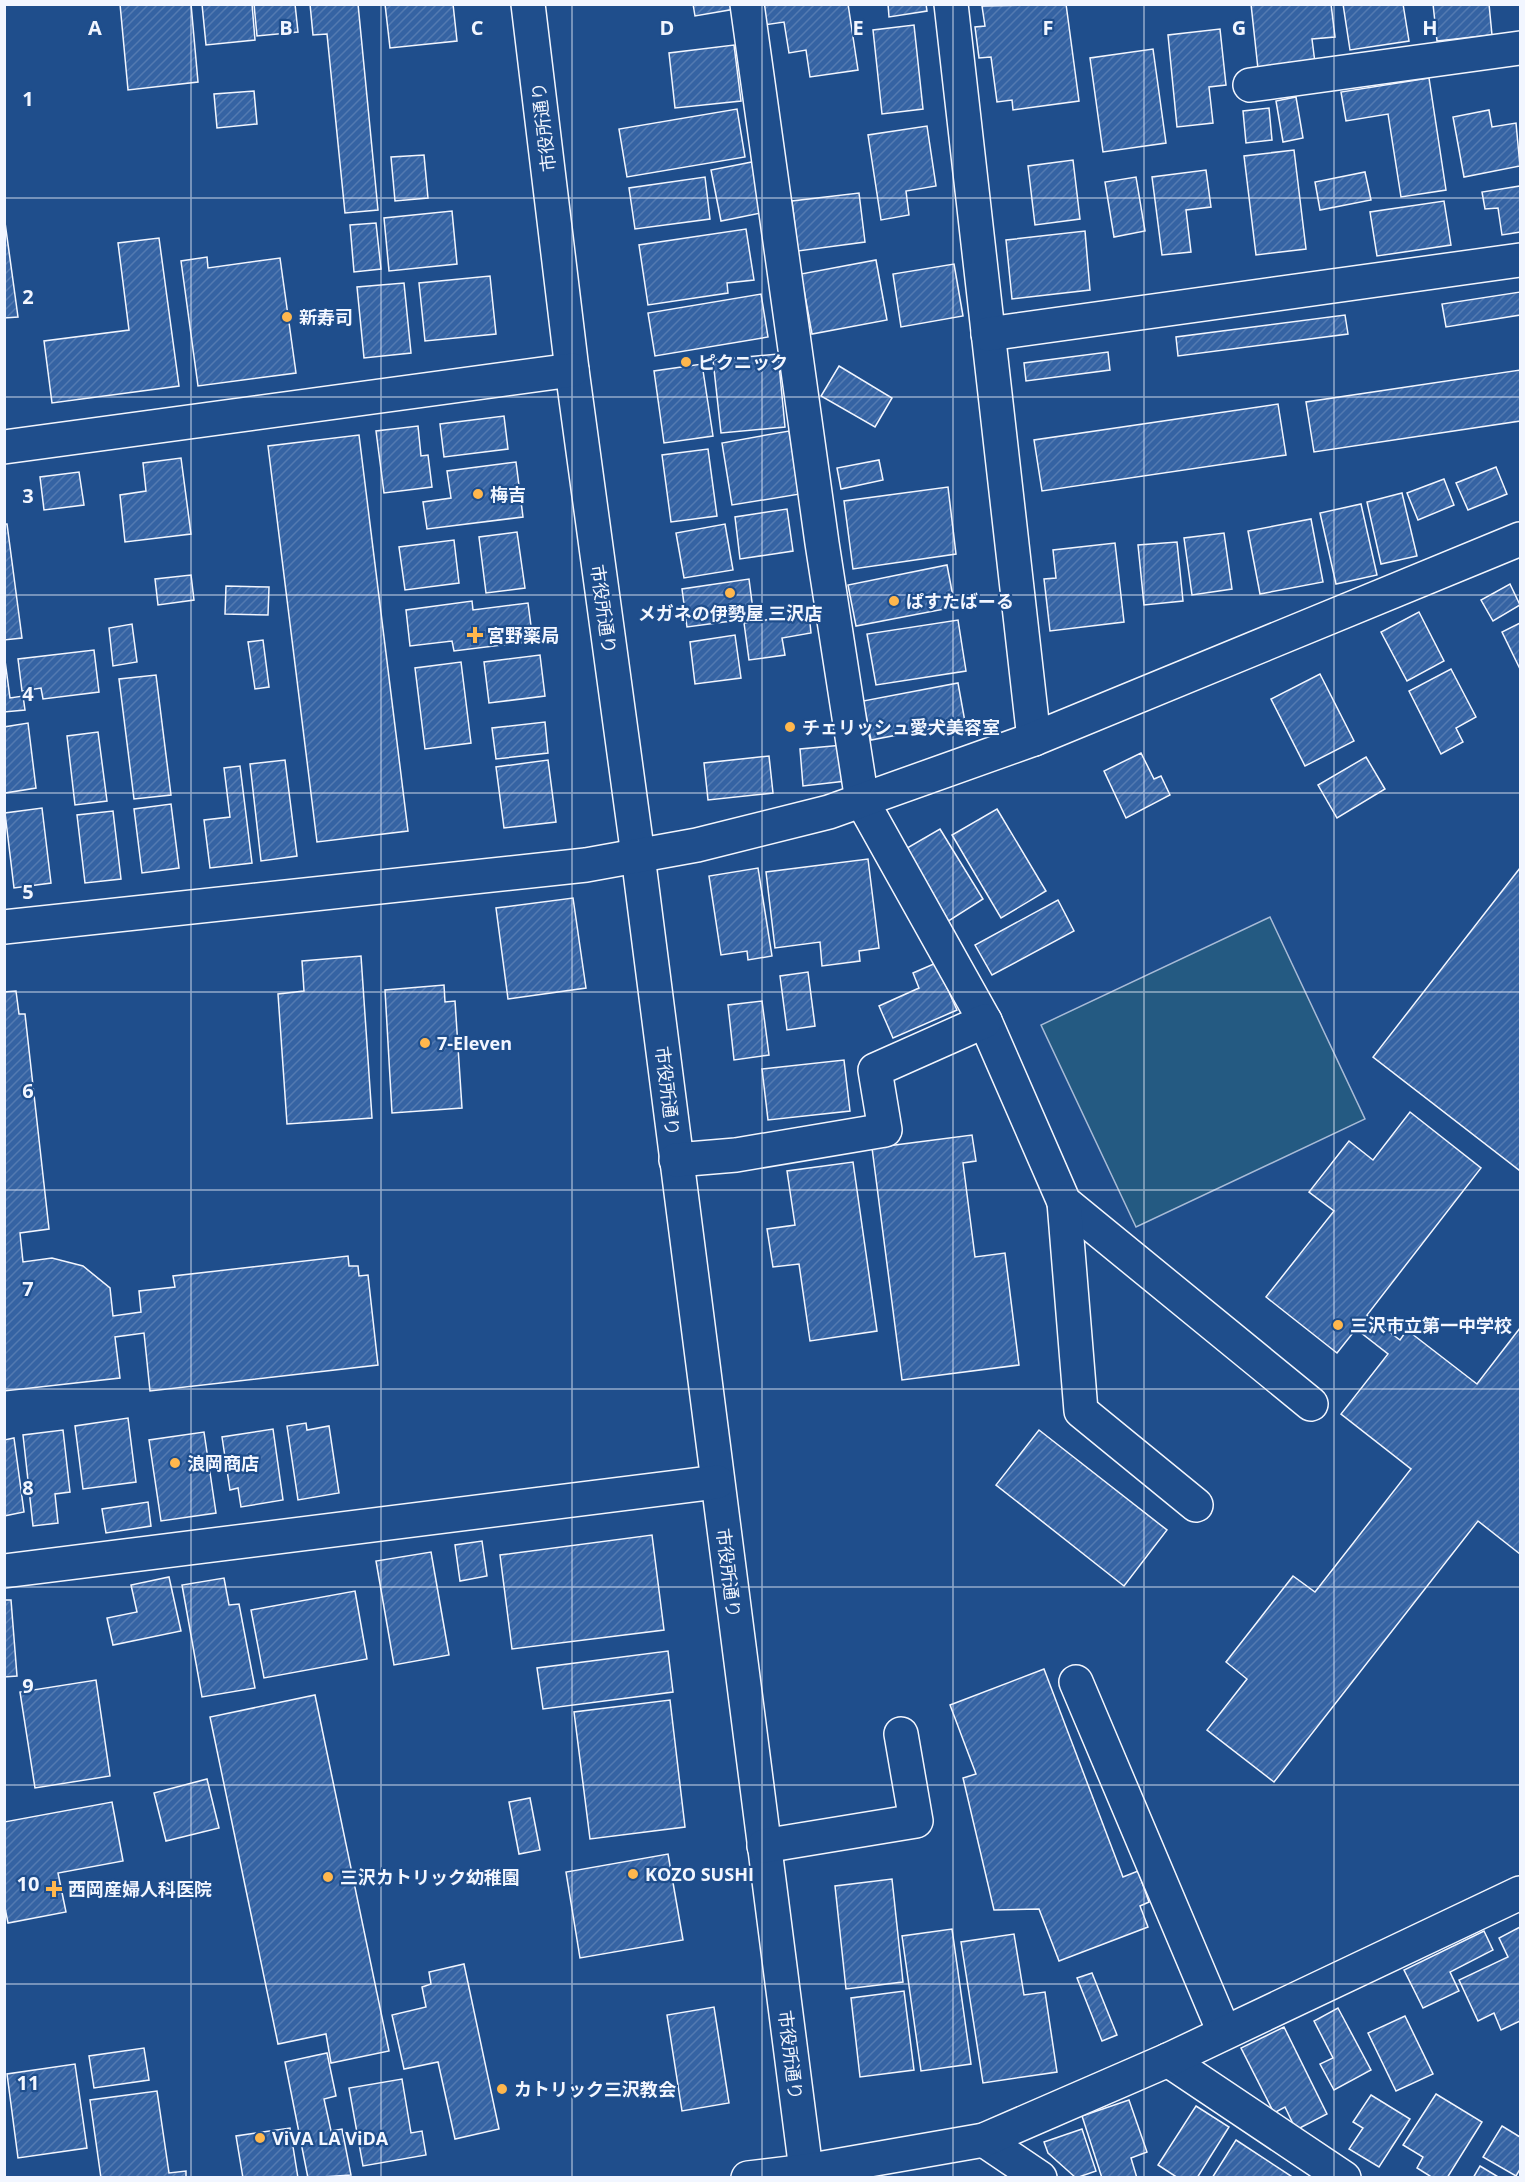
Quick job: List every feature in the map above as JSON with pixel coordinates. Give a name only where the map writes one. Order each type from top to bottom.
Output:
[{"type":"street","name":"市役所通り","points":[[528,4],[572,370],[638,856],[807,2174]]},
{"type":"street","points":[[747,4],[822,543],[862,801],[985,1020],[1064,1202],[1081,1411],[1196,1505]]},
{"type":"street","points":[[951,4],[1034,739]]},
{"type":"street","points":[[1250,85],[1521,48]]},
{"type":"street","points":[[988,334],[1521,260]]},
{"type":"street","points":[[4,447],[572,370]]},
{"type":"street","points":[[4,927],[586,865],[638,856],[830,812],[1034,739],[1521,539]]},
{"type":"street","points":[[676,1160],[736,1155],[885,1131],[875,1070],[985,1020]]},
{"type":"street","points":[[1064,1202],[1311,1404]]},
{"type":"street","points":[[4,1571],[717,1482]]},
{"type":"street","points":[[1076,1682],[1224,2032]]},
{"type":"street","points":[[764,1846],[916,1821],[901,1734]]},
{"type":"street","points":[[748,2178],[807,2174],[984,2140],[1168,2060],[1521,1893]]},
{"type":"street","points":[[1168,2060],[1344,2178]]},
{"type":"street","points":[[984,2140],[1040,2178]]},
{"type":"shaded area","points":[[1270,917],[1365,1119],[1136,1227],[1041,1025]]},
{"type":"building","points":[[120,4],[191,4],[198,82],[128,90]]},
{"type":"building","points":[[202,4],[252,4],[255,40],[206,45]]},
{"type":"building","points":[[254,4],[295,4],[298,32],[257,36]]},
{"type":"building","points":[[310,4],[358,4],[378,210],[345,213],[327,34],[313,35]]},
{"type":"building","points":[[385,4],[453,4],[457,41],[390,48]]},
{"type":"building","points":[[693,4],[735,4],[735,9],[695,16]]},
{"type":"building","points":[[848,4],[858,70],[810,77],[806,50],[789,53],[784,22],[764,25],[762,6]]},
{"type":"building","points":[[888,4],[926,4],[927,11],[889,17]]},
{"type":"building","points":[[1066,4],[1079,101],[1013,110],[1012,100],[997,102],[991,57],[979,58],[975,27],[985,26],[982,6]]},
{"type":"building","points":[[1251,4],[1331,4],[1335,37],[1312,39],[1315,63],[1258,69]]},
{"type":"building","points":[[1343,4],[1403,4],[1409,41],[1350,50]]},
{"type":"building","points":[[1433,4],[1489,4],[1492,35],[1437,41]]},
{"type":"building","points":[[914,25],[923,109],[882,114],[873,30]]},
{"type":"building","points":[[1220,29],[1226,85],[1209,87],[1213,123],[1177,127],[1168,35]]},
{"type":"building","points":[[734,45],[741,101],[675,108],[669,53]]},
{"type":"building","points":[[1153,49],[1166,143],[1103,152],[1090,58]]},
{"type":"building","points":[[1429,78],[1446,190],[1401,197],[1388,114],[1346,121],[1341,92]]},
{"type":"building","points":[[254,91],[257,124],[217,128],[214,94]]},
{"type":"building","points":[[1296,97],[1303,138],[1283,142],[1276,101]]},
{"type":"building","points":[[1269,108],[1272,140],[1246,143],[1243,111]]},
{"type":"building","points":[[737,109],[745,157],[627,177],[619,129]]},
{"type":"building","points":[[1489,110],[1492,127],[1516,123],[1520,166],[1464,177],[1453,117]]},
{"type":"building","points":[[927,126],[936,186],[906,191],[909,215],[881,220],[868,135]]},
{"type":"building","points":[[1294,150],[1306,249],[1256,255],[1244,156]]},
{"type":"building","points":[[424,155],[428,198],[395,201],[391,157]]},
{"type":"building","points":[[1073,160],[1080,219],[1035,225],[1028,166]]},
{"type":"building","points":[[752,162],[761,213],[721,221],[711,170]]},
{"type":"building","points":[[1206,170],[1211,207],[1186,210],[1191,252],[1162,255],[1152,177]]},
{"type":"building","points":[[1365,172],[1371,200],[1320,210],[1315,182]]},
{"type":"building","points":[[705,177],[710,219],[635,229],[629,188]]},
{"type":"building","points":[[1136,177],[1145,231],[1114,237],[1105,182]]},
{"type":"building","points":[[1520,186],[1520,232],[1502,235],[1498,208],[1485,209],[1482,192]]},
{"type":"building","points":[[859,193],[865,242],[798,251],[792,201]]},
{"type":"building","points":[[1444,201],[1451,245],[1377,256],[1370,212]]},
{"type":"building","points":[[452,211],[457,264],[389,271],[384,218]]},
{"type":"building","points":[[4,215],[18,317],[4,318]]},
{"type":"building","points":[[376,223],[381,269],[354,272],[350,225]]},
{"type":"building","points":[[746,229],[754,280],[727,283],[728,293],[648,305],[639,245]]},
{"type":"building","points":[[1085,231],[1090,290],[1012,299],[1006,240]]},
{"type":"building","points":[[159,238],[179,386],[52,403],[44,341],[129,330],[118,243]]},
{"type":"building","points":[[207,257],[208,268],[280,258],[296,373],[198,386],[181,261]]},
{"type":"building","points":[[876,260],[887,320],[812,334],[801,274]]},
{"type":"building","points":[[954,264],[963,316],[901,327],[893,274]]},
{"type":"building","points":[[490,276],[496,334],[425,341],[419,283]]},
{"type":"building","points":[[404,283],[411,353],[364,358],[357,287]]},
{"type":"building","points":[[1520,292],[1520,315],[1446,327],[1442,304]]},
{"type":"building","points":[[761,294],[768,337],[655,356],[648,313]]},
{"type":"building","points":[[1345,315],[1348,334],[1178,356],[1176,337]]},
{"type":"building","points":[[1108,352],[1110,370],[1026,381],[1024,363]]},
{"type":"building","points":[[778,354],[785,427],[721,433],[713,360]]},
{"type":"building","points":[[702,364],[713,436],[664,443],[654,371]]},
{"type":"building","points":[[839,366],[892,398],[875,427],[821,396]]},
{"type":"building","points":[[1520,370],[1520,421],[1314,452],[1306,402]]},
{"type":"building","points":[[1278,404],[1286,455],[1042,491],[1034,440]]},
{"type":"building","points":[[504,416],[508,449],[444,457],[440,424]]},
{"type":"building","points":[[418,426],[421,456],[428,455],[432,487],[384,493],[376,431]]},
{"type":"building","points":[[789,431],[800,494],[732,505],[722,443]]},
{"type":"building","points":[[359,435],[408,831],[317,842],[268,446]]},
{"type":"building","points":[[708,449],[717,516],[671,522],[662,455]]},
{"type":"building","points":[[181,458],[191,534],[125,542],[120,495],[146,491],[143,463]]},
{"type":"building","points":[[879,460],[883,480],[841,489],[837,468]]},
{"type":"building","points":[[516,462],[523,517],[427,529],[423,502],[451,498],[447,471]]},
{"type":"building","points":[[1496,467],[1507,494],[1468,510],[1456,483]]},
{"type":"building","points":[[79,472],[84,505],[44,510],[40,477]]},
{"type":"building","points":[[1444,479],[1454,505],[1418,520],[1407,493]]},
{"type":"building","points":[[948,487],[956,554],[853,569],[844,501]]},
{"type":"building","points":[[1402,493],[1417,556],[1381,564],[1367,502]]},
{"type":"building","points":[[1361,504],[1377,575],[1336,584],[1320,513]]},
{"type":"building","points":[[787,509],[793,551],[740,559],[735,517]]},
{"type":"building","points":[[1311,519],[1323,582],[1260,594],[1248,531]]},
{"type":"building","points":[[4,524],[7,524],[22,638],[4,640]]},
{"type":"building","points":[[725,524],[733,570],[684,578],[676,533]]},
{"type":"building","points":[[517,532],[525,588],[486,593],[479,537]]},
{"type":"building","points":[[1224,533],[1232,589],[1192,595],[1184,538]]},
{"type":"building","points":[[454,540],[459,583],[405,590],[399,547]]},
{"type":"building","points":[[1177,542],[1183,601],[1144,605],[1138,545]]},
{"type":"building","points":[[1115,543],[1124,622],[1050,631],[1044,579],[1056,578],[1053,550]]},
{"type":"building","points":[[947,565],[955,607],[856,626],[848,585]]},
{"type":"building","points":[[191,575],[194,600],[158,605],[155,579]]},
{"type":"building","points":[[749,579],[754,618],[687,627],[682,589]]},
{"type":"building","points":[[1510,584],[1520,605],[1493,621],[1481,600]]},
{"type":"building","points":[[226,586],[269,587],[268,615],[225,614]]},
{"type":"building","points":[[472,601],[473,610],[528,603],[533,641],[454,651],[452,641],[410,646],[406,610]]},
{"type":"building","points":[[1419,612],[1444,661],[1407,681],[1381,632]]},
{"type":"building","points":[[809,614],[811,633],[782,638],[785,655],[749,660],[744,623]]},
{"type":"building","points":[[958,620],[966,671],[876,685],[867,634]]},
{"type":"building","points":[[1520,623],[1520,669],[1502,632]]},
{"type":"building","points":[[132,624],[137,662],[113,666],[109,628]]},
{"type":"building","points":[[735,635],[741,678],[695,684],[690,642]]},
{"type":"building","points":[[263,640],[269,687],[255,689],[248,642]]},
{"type":"building","points":[[94,650],[99,692],[43,699],[41,688],[22,691],[18,659]]},
{"type":"building","points":[[4,653],[10,698],[23,696],[25,710],[4,712]]},
{"type":"building","points":[[540,655],[545,696],[489,703],[484,662]]},
{"type":"building","points":[[461,662],[471,743],[425,749],[415,668]]},
{"type":"building","points":[[1451,669],[1476,717],[1456,728],[1463,742],[1441,754],[1409,691]]},
{"type":"building","points":[[1320,674],[1354,741],[1305,766],[1271,699]]},
{"type":"building","points":[[156,675],[171,795],[134,799],[119,679]]},
{"type":"building","points":[[958,683],[965,722],[871,740],[863,701]]},
{"type":"building","points":[[545,722],[548,753],[496,759],[492,728]]},
{"type":"building","points":[[28,723],[36,788],[5,793],[4,727]]},
{"type":"building","points":[[98,732],[107,801],[75,805],[67,736]]},
{"type":"building","points":[[843,745],[846,781],[803,786],[800,749]]},
{"type":"building","points":[[1141,753],[1154,779],[1161,776],[1170,795],[1126,818],[1104,771]]},
{"type":"building","points":[[769,756],[773,793],[708,800],[704,763]]},
{"type":"building","points":[[1366,757],[1385,789],[1337,818],[1318,785]]},
{"type":"building","points":[[285,760],[297,856],[261,861],[250,764]]},
{"type":"building","points":[[548,760],[556,822],[504,828],[496,767]]},
{"type":"building","points":[[240,766],[252,863],[210,868],[204,820],[230,817],[224,768]]},
{"type":"building","points":[[171,804],[179,868],[142,873],[134,809]]},
{"type":"building","points":[[42,808],[51,883],[14,888],[5,813]]},
{"type":"building","points":[[997,809],[1046,891],[1001,918],[952,835]]},
{"type":"building","points":[[113,811],[121,879],[85,883],[77,815]]},
{"type":"building","points":[[940,829],[983,899],[947,922],[902,851]]},
{"type":"building","points":[[868,859],[879,948],[859,951],[860,961],[822,966],[820,942],[775,948],[766,872]]},
{"type":"building","points":[[758,868],[772,956],[748,960],[747,951],[721,955],[709,876]]},
{"type":"building","points":[[1520,868],[1520,1168],[1519,1170],[1373,1057]]},
{"type":"building","points":[[573,898],[586,988],[508,999],[496,908]]},
{"type":"building","points":[[1058,900],[1074,931],[992,975],[975,945]]},
{"type":"building","points":[[361,956],[372,1118],[287,1124],[278,994],[304,991],[302,961]]},
{"type":"building","points":[[936,963],[957,1010],[893,1038],[879,1006],[919,988],[913,973]]},
{"type":"building","points":[[808,972],[815,1026],[787,1030],[780,976]]},
{"type":"building","points":[[444,985],[445,1002],[455,1001],[462,1108],[392,1113],[385,990]]},
{"type":"building","points":[[16,991],[19,1014],[25,1014],[49,1229],[20,1233],[23,1262],[52,1258],[83,1266],[110,1288],[113,1316],[141,1312],[139,1291],[175,1287],[173,1276],[348,1256],[349,1266],[358,1266],[359,1276],[368,1275],[378,1365],[150,1391],[144,1333],[115,1337],[120,1378],[4,1391],[4,992]]},
{"type":"building","points":[[762,1001],[769,1055],[734,1060],[728,1005]]},
{"type":"building","points":[[844,1060],[850,1111],[768,1120],[762,1069]]},
{"type":"building","points":[[1410,1112],[1481,1168],[1367,1315],[1400,1340],[1407,1330],[1477,1384],[1520,1328],[1520,1554],[1478,1521],[1274,1782],[1207,1730],[1247,1679],[1226,1662],[1293,1576],[1315,1592],[1411,1469],[1341,1414],[1388,1354],[1356,1329],[1337,1353],[1266,1297],[1334,1211],[1309,1192],[1349,1141],[1373,1160]]},
{"type":"building","points":[[972,1135],[976,1161],[963,1163],[975,1257],[1005,1253],[1019,1365],[902,1380],[872,1148]]},
{"type":"building","points":[[853,1162],[877,1331],[810,1341],[799,1264],[773,1267],[767,1229],[795,1225],[787,1171]]},
{"type":"building","points":[[128,1418],[136,1482],[83,1489],[75,1426]]},
{"type":"building","points":[[306,1423],[307,1430],[329,1426],[339,1493],[298,1500],[287,1426]]},
{"type":"building","points":[[273,1429],[283,1500],[241,1507],[238,1488],[230,1490],[222,1437]]},
{"type":"building","points":[[63,1430],[70,1492],[55,1494],[58,1523],[33,1526],[23,1435]]},
{"type":"building","points":[[1039,1430],[1167,1530],[1124,1586],[996,1485]]},
{"type":"building","points":[[204,1432],[216,1513],[161,1521],[149,1440]]},
{"type":"building","points":[[14,1438],[24,1512],[4,1516],[4,1440]]},
{"type":"building","points":[[148,1502],[151,1526],[106,1533],[102,1509]]},
{"type":"building","points":[[652,1535],[664,1630],[512,1649],[500,1555]]},
{"type":"building","points":[[482,1541],[487,1576],[460,1581],[455,1545]]},
{"type":"building","points":[[431,1552],[449,1655],[394,1665],[376,1561]]},
{"type":"building","points":[[169,1577],[181,1631],[113,1645],[107,1618],[137,1612],[131,1585]]},
{"type":"building","points":[[224,1578],[229,1605],[239,1604],[255,1688],[202,1697],[182,1585]]},
{"type":"building","points":[[355,1591],[367,1659],[264,1678],[251,1610]]},
{"type":"building","points":[[4,1600],[11,1600],[17,1676],[4,1677]]},
{"type":"building","points":[[668,1651],[673,1692],[543,1709],[537,1668]]},
{"type":"building","points":[[1044,1669],[1123,1877],[1138,1871],[1149,1902],[1140,1906],[1148,1927],[1059,1961],[1039,1909],[994,1910],[963,1778],[976,1774],[950,1705]]},
{"type":"building","points":[[96,1680],[110,1776],[35,1788],[20,1692]]},
{"type":"building","points":[[315,1695],[389,2051],[331,2063],[326,2034],[278,2044],[210,1717]]},
{"type":"building","points":[[670,1700],[685,1827],[590,1839],[574,1712]]},
{"type":"building","points":[[207,1779],[219,1828],[166,1841],[154,1793]]},
{"type":"building","points":[[530,1798],[540,1850],[519,1854],[509,1802]]},
{"type":"building","points":[[112,1802],[123,1861],[58,1873],[66,1912],[8,1923],[4,1903],[4,1822]]},
{"type":"building","points":[[668,1854],[683,1940],[580,1958],[566,1872]]},
{"type":"building","points":[[892,1879],[903,1982],[846,1989],[835,1886]]},
{"type":"building","points":[[1520,1927],[1520,2021],[1501,2030],[1494,2013],[1478,2021],[1459,1980],[1508,1957],[1499,1938]]},
{"type":"building","points":[[952,1929],[971,2064],[921,2071],[902,1936]]},
{"type":"building","points":[[1484,1931],[1493,1950],[1450,1972],[1459,1991],[1423,2008],[1404,1970]]},
{"type":"building","points":[[1014,1934],[1024,1995],[1045,1992],[1057,2072],[983,2083],[961,1942]]},
{"type":"building","points":[[464,1964],[499,2129],[455,2139],[438,2062],[404,2069],[392,2015],[426,2007],[422,1987],[431,1984],[429,1972]]},
{"type":"building","points":[[1092,1973],[1117,2035],[1102,2041],[1077,1978]]},
{"type":"building","points":[[904,1991],[914,2070],[860,2077],[851,1998]]},
{"type":"building","points":[[714,2007],[729,2103],[682,2111],[667,2015]]},
{"type":"building","points":[[1338,2008],[1371,2070],[1334,2090],[1320,2064],[1333,2058],[1314,2021]]},
{"type":"building","points":[[1405,2016],[1433,2074],[1396,2091],[1368,2033]]},
{"type":"building","points":[[1284,2027],[1327,2114],[1296,2130],[1285,2107],[1274,2113],[1241,2048]]},
{"type":"building","points":[[144,2048],[149,2080],[94,2088],[89,2056]]},
{"type":"building","points":[[327,2053],[336,2096],[324,2099],[331,2131],[342,2129],[351,2175],[308,2178],[285,2062]]},
{"type":"building","points":[[75,2064],[87,2148],[18,2158],[7,2074]]},
{"type":"building","points":[[402,2079],[411,2133],[422,2131],[426,2155],[363,2166],[349,2088]]},
{"type":"building","points":[[157,2091],[169,2173],[186,2171],[186,2178],[101,2178],[90,2100]]},
{"type":"building","points":[[1436,2094],[1482,2122],[1447,2178],[1433,2178],[1417,2168],[1423,2157],[1403,2145]]},
{"type":"building","points":[[1371,2095],[1410,2119],[1379,2167],[1349,2149],[1363,2128],[1353,2122]]},
{"type":"building","points":[[1129,2100],[1147,2152],[1131,2158],[1137,2178],[1102,2178],[1082,2116]]},
{"type":"building","points":[[1196,2106],[1229,2127],[1197,2178],[1178,2178],[1158,2165]]},
{"type":"building","points":[[1502,2126],[1520,2137],[1520,2169],[1516,2176],[1483,2157]]},
{"type":"building","points":[[290,2128],[298,2178],[243,2178],[236,2136]]},
{"type":"building","points":[[1082,2129],[1096,2171],[1076,2178],[1048,2153],[1044,2142]]},
{"type":"building","points":[[1236,2140],[1294,2178],[1212,2178]]},
{"type":"building","points":[[1480,2166],[1500,2178],[1473,2178]]},
{"type":"place","name":"新寿司","points":[[287,317]]},
{"type":"place","name":"ピクニック","points":[[686,362]]},
{"type":"place","name":"梅吉","points":[[478,494]]},
{"type":"place","name":"メガネの伊勢屋 三沢店","points":[[730,593]]},
{"type":"place","name":"ぱすたばーる","points":[[894,601]]},
{"type":"place","name":"宮野薬局","points":[[475,635]]},
{"type":"place","name":"チェリッシュ愛犬美容室","points":[[790,727]]},
{"type":"place","name":"7-Eleven","points":[[425,1043]]},
{"type":"place","name":"三沢市立第一中学校","points":[[1338,1325]]},
{"type":"place","name":"浪岡商店","points":[[175,1463]]},
{"type":"place","name":"KOZO SUSHI","points":[[633,1874]]},
{"type":"place","name":"三沢カトリック幼稚園","points":[[328,1877]]},
{"type":"place","name":"西岡産婦人科医院","points":[[54,1889]]},
{"type":"place","name":"カトリック三沢教会","points":[[502,2089]]},
{"type":"place","name":"ViVA LA ViDA","points":[[260,2138]]}]
